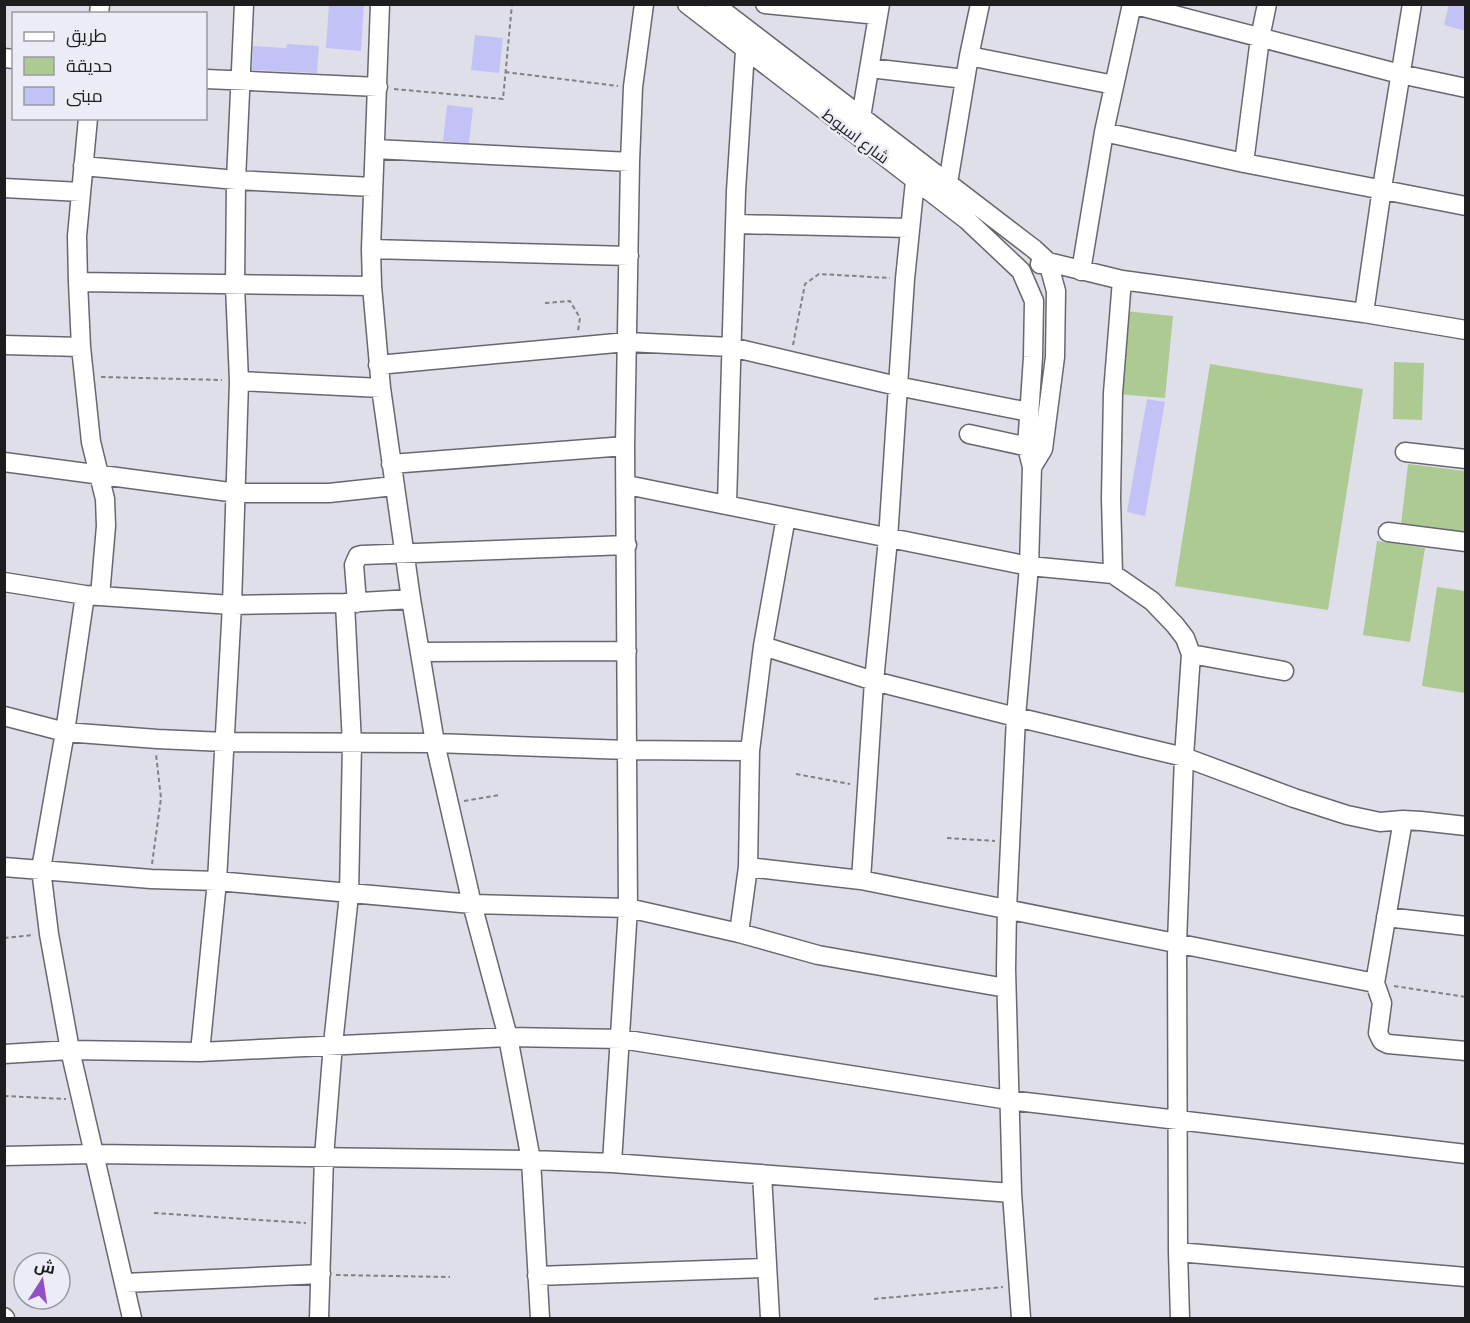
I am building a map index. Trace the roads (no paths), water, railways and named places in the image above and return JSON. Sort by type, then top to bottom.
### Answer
[{"type":"street","points":[[200,1052],[217,881],[237,493],[239,381],[236,180],[244,4]]},
{"type":"street","points":[[380,4],[371,249],[378,365],[411,599],[435,743],[472,904],[508,1037],[531,1160],[540,1318]]},
{"type":"street","points":[[612,1163],[628,908],[625,446],[630,162],[633,87],[644,4]]},
{"type":"street","name":"شارع اسيوط","points":[[687,4],[967,220],[1021,271]]},
{"type":"street","name":"شارع اسيوط","points":[[714,4],[1034,249],[1047,262]]},
{"type":"street","points":[[765,4],[879,10],[861,117]]},
{"type":"street","points":[[948,183],[980,4]]},
{"type":"street","points":[[1244,163],[1260,38],[1267,4]]},
{"type":"street","points":[[1364,313],[1412,4]]},
{"type":"street","points":[[1034,301],[1056,291],[1076,270],[1113,85],[1132,5],[1400,74],[1466,88]]},
{"type":"street","points":[[727,504],[739,121],[745,51]]},
{"type":"street","points":[[969,56],[1113,85]]},
{"type":"street","points":[[870,68],[965,79]]},
{"type":"street","points":[[207,79],[378,87]]},
{"type":"street","points":[[88,120],[78,236],[81,347],[91,442],[100,474],[106,513],[41,869],[49,934],[70,1050],[132,1318]]},
{"type":"street","points":[[1104,132],[1244,163],[1466,206]]},
{"type":"street","points":[[375,148],[630,162]]},
{"type":"street","points":[[83,166],[236,180],[372,187]]},
{"type":"street","points":[[861,880],[874,681],[888,539],[905,279],[915,181]]},
{"type":"street","points":[[4,188],[81,192]]},
{"type":"street","points":[[736,224],[909,228]]},
{"type":"street","points":[[371,249],[629,256]]},
{"type":"street","points":[[1021,1318],[1012,1193],[1006,988],[1007,909],[1016,717],[1029,566],[1032,467],[1055,357],[1056,291],[1047,262]]},
{"type":"street","points":[[1035,448],[1029,412],[1034,301],[1021,271],[1047,262],[1122,280],[1364,313],[1466,330]]},
{"type":"street","points":[[1113,574],[1111,498],[1113,393],[1122,280]]},
{"type":"street","points":[[78,282],[372,286]]},
{"type":"street","points":[[378,365],[627,342],[731,348],[897,386],[1029,412]]},
{"type":"street","points":[[4,345],[81,347]]},
{"type":"street","points":[[239,381],[381,388]]},
{"type":"street","points":[[969,434],[1035,448]]},
{"type":"street","points":[[391,464],[625,446]]},
{"type":"street","points":[[1405,452],[1466,459]]},
{"type":"street","points":[[4,462],[237,493],[329,493],[394,486]]},
{"type":"street","points":[[627,485],[1029,566],[1113,574],[1143,594],[1185,638],[1191,654],[1184,757],[1177,943],[1180,1318]]},
{"type":"street","points":[[739,933],[747,867],[750,751],[764,646],[786,517]]},
{"type":"street","points":[[1388,532],[1466,542]]},
{"type":"street","points":[[319,1318],[324,1157],[349,895],[352,744],[351,603],[354,565],[358,556],[362,555],[627,546]]},
{"type":"street","points":[[4,582],[92,595],[232,605],[351,603],[411,599]]},
{"type":"street","points":[[764,646],[874,681],[1184,757],[1347,815],[1380,822],[1421,820],[1466,826]]},
{"type":"street","points":[[420,652],[627,651]]},
{"type":"street","points":[[1191,654],[1284,670]]},
{"type":"street","points":[[4,716],[65,732],[157,739],[750,751]]},
{"type":"street","points":[[1403,820],[1375,983],[1382,1003],[1378,1033],[1382,1041],[1389,1044],[1466,1051]]},
{"type":"street","points":[[4,867],[150,879],[217,881],[349,895],[472,904],[628,908],[739,933],[818,955],[1006,988]]},
{"type":"street","points":[[747,867],[861,880],[1375,983]]},
{"type":"street","points":[[1386,916],[1466,926]]},
{"type":"street","points":[[4,1054],[70,1050],[200,1052],[508,1037],[621,1039],[1009,1100],[1466,1154]]},
{"type":"street","points":[[4,1156],[94,1154],[531,1160],[612,1163],[1012,1193]]},
{"type":"street","points":[[762,1174],[770,1318]]},
{"type":"street","points":[[1178,1252],[1419,1275],[1466,1277]]},
{"type":"street","points":[[537,1276],[767,1268]]},
{"type":"street","points":[[125,1283],[321,1274]]}]
